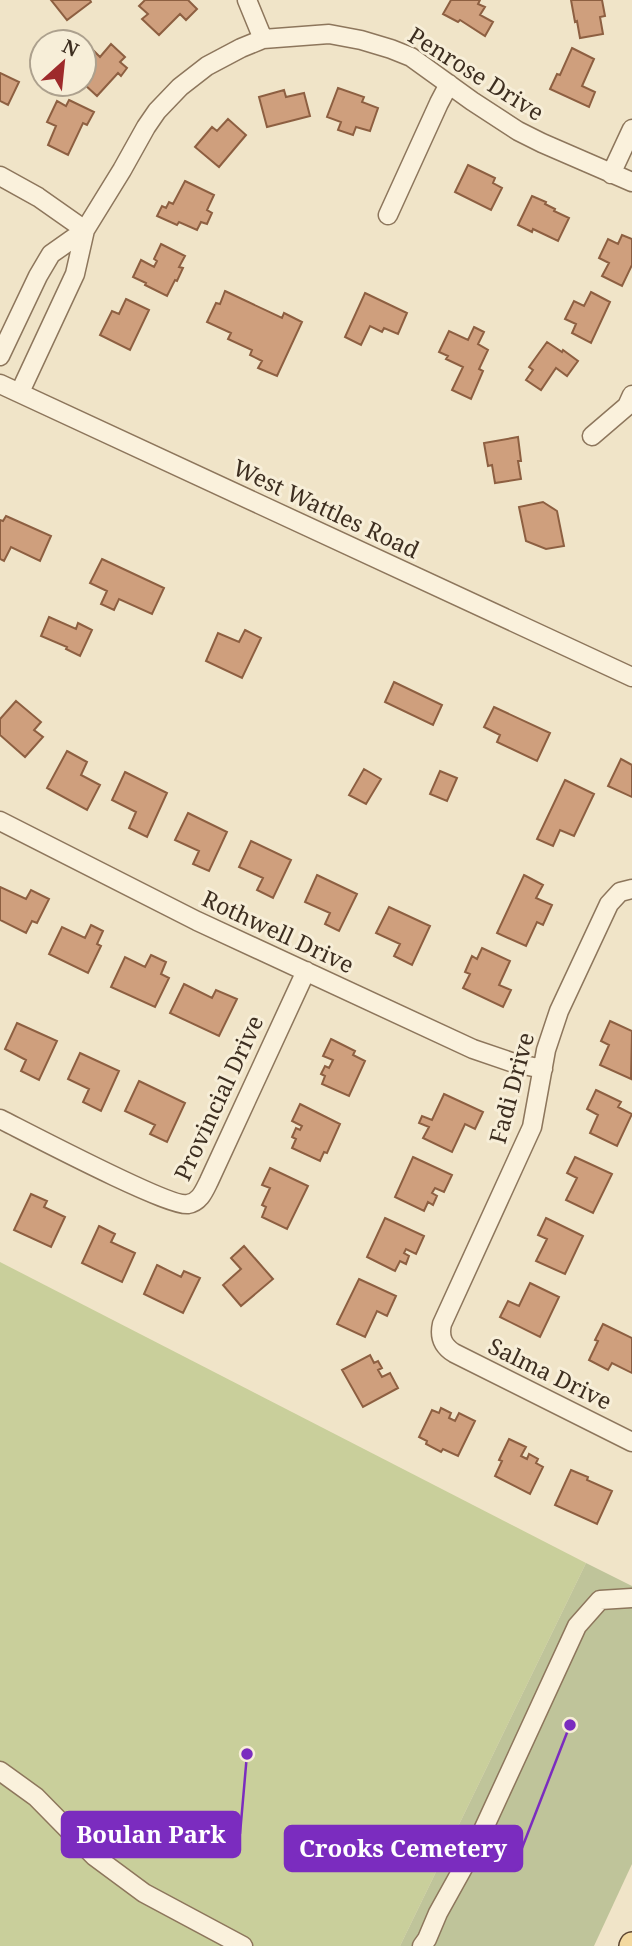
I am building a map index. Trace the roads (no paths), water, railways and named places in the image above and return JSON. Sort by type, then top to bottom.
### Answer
[{"type":"street","points":[[247,0],[263,39]]},
{"type":"street","name":"Penrose Drive","points":[[20,392],[75,274],[85,230],[157,111],[207,66],[263,39],[328,34],[391,48],[411,57],[518,131],[632,182]]},
{"type":"street","points":[[388,215],[450,84]]},
{"type":"street","points":[[611,174],[632,129]]},
{"type":"street","points":[[0,176],[38,197],[85,230]]},
{"type":"street","name":"Penrose Drive","points":[[0,356],[51,254],[85,230]]},
{"type":"street","name":"West Wattles Road","points":[[0,384],[632,677]]},
{"type":"street","points":[[592,436],[627,406],[632,395]]},
{"type":"street","name":"Rothwell Drive","points":[[0,821],[197,921],[473,1049],[514,1063],[543,1069]]},
{"type":"street","name":"Fadi Drive","points":[[447,1349],[440,1333],[442,1324],[532,1127],[546,1049],[559,1011],[609,904],[620,892],[631,889]]},
{"type":"street","name":"Provincial Drive","points":[[0,1119],[174,1202],[189,1204],[197,1201],[203,1195],[306,971]]},
{"type":"street","name":"Salma Drive","points":[[447,1349],[632,1442]]},
{"type":"street","points":[[422,1946],[478,1841],[577,1626],[600,1600],[632,1598]]},
{"type":"street","points":[[0,1771],[36,1797],[94,1856],[144,1893],[243,1946]]},
{"type":"place","name":"Crooks Cemetery","points":[[570,1725]]},
{"type":"place","name":"Boulan Park","points":[[247,1754]]}]
